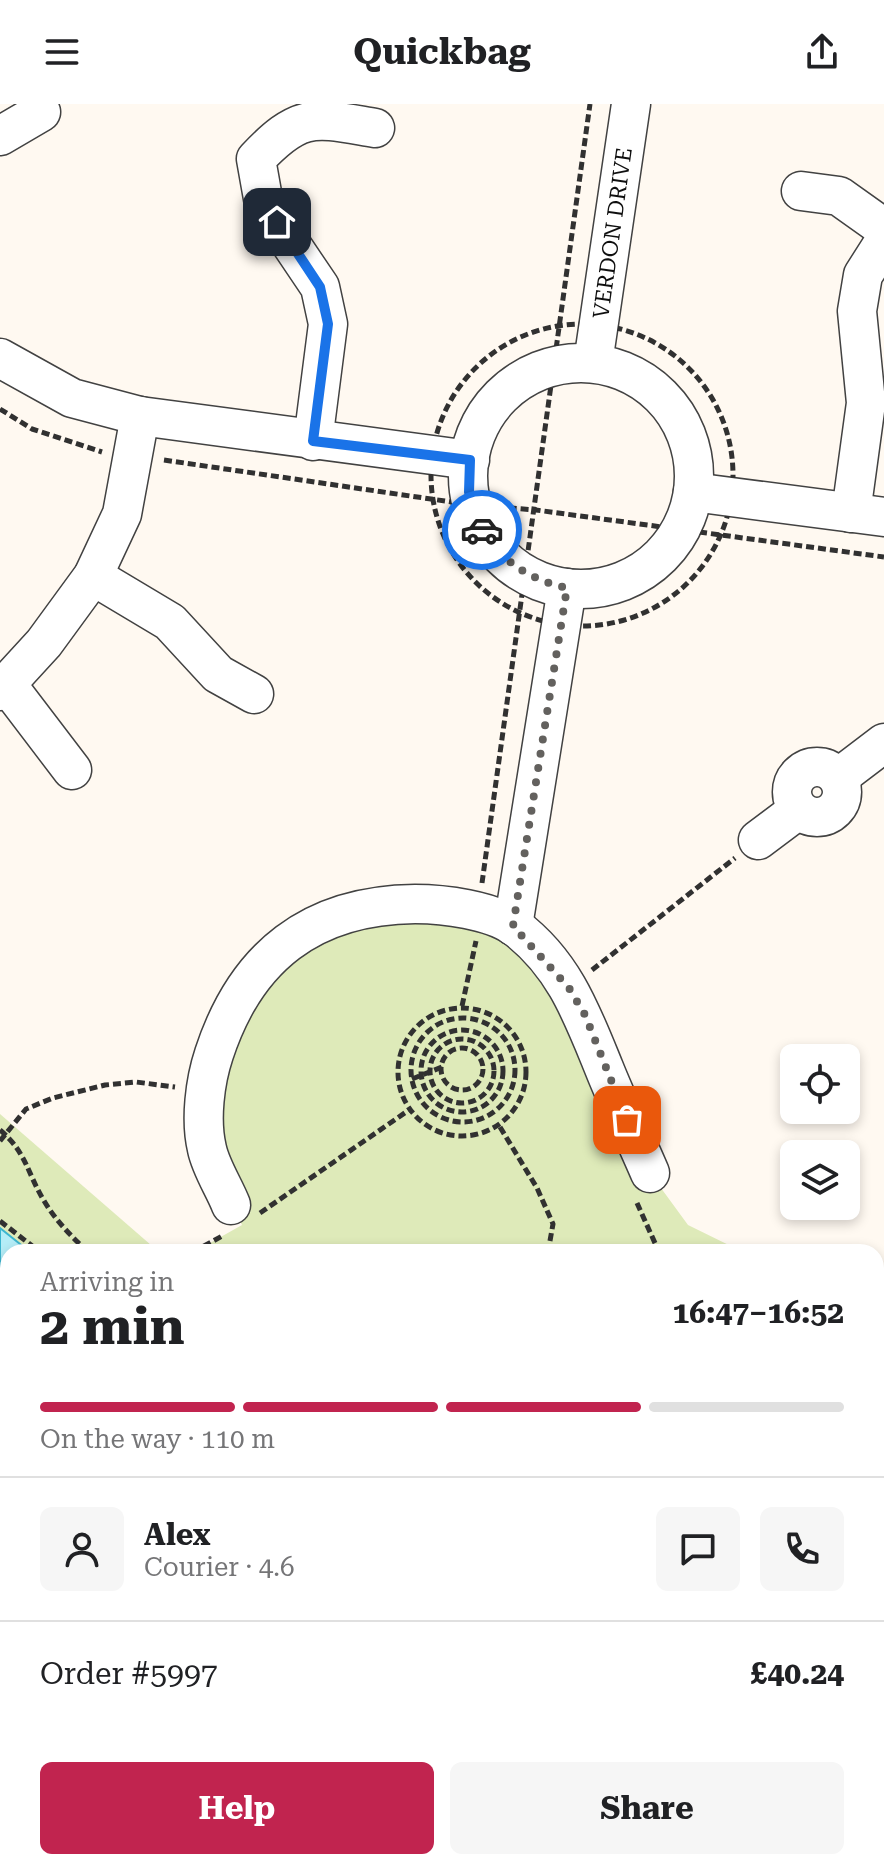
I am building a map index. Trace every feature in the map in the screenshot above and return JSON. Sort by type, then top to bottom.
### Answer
[{"type":"street","name":"VERDON DRIVE","points":[[593,363],[631,104]]},
{"type":"street","points":[[0,136],[41,112]]},
{"type":"street","points":[[313,441],[328,324],[320,287],[264,204],[256,159],[301,112],[322,119],[375,128]]},
{"type":"street","points":[[801,191],[839,196],[884,228]]},
{"type":"street","points":[[693,492],[868,515],[866,403],[857,311],[863,275],[884,242]]},
{"type":"street","points":[[593,363],[639,379],[672,408],[693,457],[693,492],[680,531],[666,551],[629,578],[564,606],[494,548],[472,505],[468,479],[470,460],[482,421],[513,386],[554,367],[593,363]]},
{"type":"street","points":[[2,364],[72,398],[140,416],[470,460]]},
{"type":"street","points":[[72,770],[4,689],[93,576],[122,514],[140,416]]},
{"type":"street","points":[[93,576],[170,622],[218,674],[254,694]]},
{"type":"street","points":[[513,926],[564,606]]},
{"type":"street","points":[[758,840],[798,810],[792,786],[801,772],[825,768],[838,778],[884,743]]},
{"type":"street","points":[[239,1217],[207,1149],[207,1088],[219,1038],[248,978],[293,938],[347,912],[386,905],[429,904],[478,913],[513,926],[569,988],[585,1015],[642,1185]]},
{"type":"path","points":[[462,1006],[478,913],[518,614],[536,510],[558,324],[590,104]]},
{"type":"path","points":[[558,324],[599,325],[661,348],[685,364],[704,386],[730,437],[736,465],[723,535],[709,560],[665,600],[633,617],[589,626],[564,606],[518,614],[487,594],[462,567],[429,497],[429,456],[433,431],[458,384],[508,342],[558,324]]},
{"type":"path","points":[[0,409],[32,429],[93,451],[472,505],[536,510],[884,557]]},
{"type":"path","points":[[569,988],[758,840]]},
{"type":"path","points":[[462,1006],[497,1016],[513,1031],[525,1054],[527,1078],[518,1104],[500,1127],[479,1134],[456,1135],[427,1127],[409,1110],[400,1092],[397,1063],[405,1040],[419,1022],[443,1009],[462,1006]]},
{"type":"path","points":[[491,1027],[497,1016]]},
{"type":"path","points":[[449,1020],[462,1048]]},
{"type":"path","points":[[449,1020],[476,1020],[491,1027],[503,1037],[512,1053],[515,1071],[511,1088],[502,1104],[492,1113],[471,1122],[457,1122],[437,1115],[423,1104],[412,1079],[412,1056],[419,1041],[430,1029],[449,1020]]},
{"type":"path","points":[[454,1031],[475,1032],[497,1049],[503,1074],[500,1087],[486,1104],[470,1111],[444,1108],[433,1100],[422,1076],[427,1049],[436,1039],[454,1031]]},
{"type":"path","points":[[457,1040],[479,1044],[492,1059],[494,1070],[493,1081],[479,1098],[458,1102],[439,1092],[430,1072],[435,1053],[442,1046],[457,1040]]},
{"type":"path","points":[[412,1079],[442,1067],[449,1053],[462,1048],[474,1052],[483,1070],[478,1083],[459,1090]]},
{"type":"path","points":[[442,1067],[447,1083],[459,1090]]},
{"type":"path","points":[[0,1141],[2,1132],[26,1109],[105,1085],[136,1082],[207,1088]]},
{"type":"path","points":[[458,1102],[459,1090]]},
{"type":"path","points":[[486,1104],[492,1113]]},
{"type":"path","points":[[204,1244],[239,1217],[409,1110]]},
{"type":"path","points":[[456,1135],[457,1122]]},
{"type":"path","points":[[500,1127],[537,1188],[553,1224],[549,1244]]},
{"type":"path","points":[[2,1132],[20,1148],[42,1199],[65,1231],[79,1244]]},
{"type":"path","points":[[642,1185],[657,1244]]},
{"type":"path","points":[[0,1221],[30,1244]]},
{"type":"green space","points":[[347,912],[513,926],[650,1173],[688,1225],[727,1244],[208,1244],[242,1225],[207,1149],[233,1007]]},
{"type":"green space","points":[[0,1114],[150,1244],[20,1244],[0,1228]]},
{"type":"water","points":[[0,1228],[20,1244],[0,1244]]},
{"type":"way so far","points":[[482,530],[511,565],[544,583],[567,588],[513,926],[561,975],[585,1015],[603,1067],[627,1120]]},
{"type":"route","points":[[277,222],[320,287],[328,324],[313,441],[470,460],[469,492],[482,530]]}]
